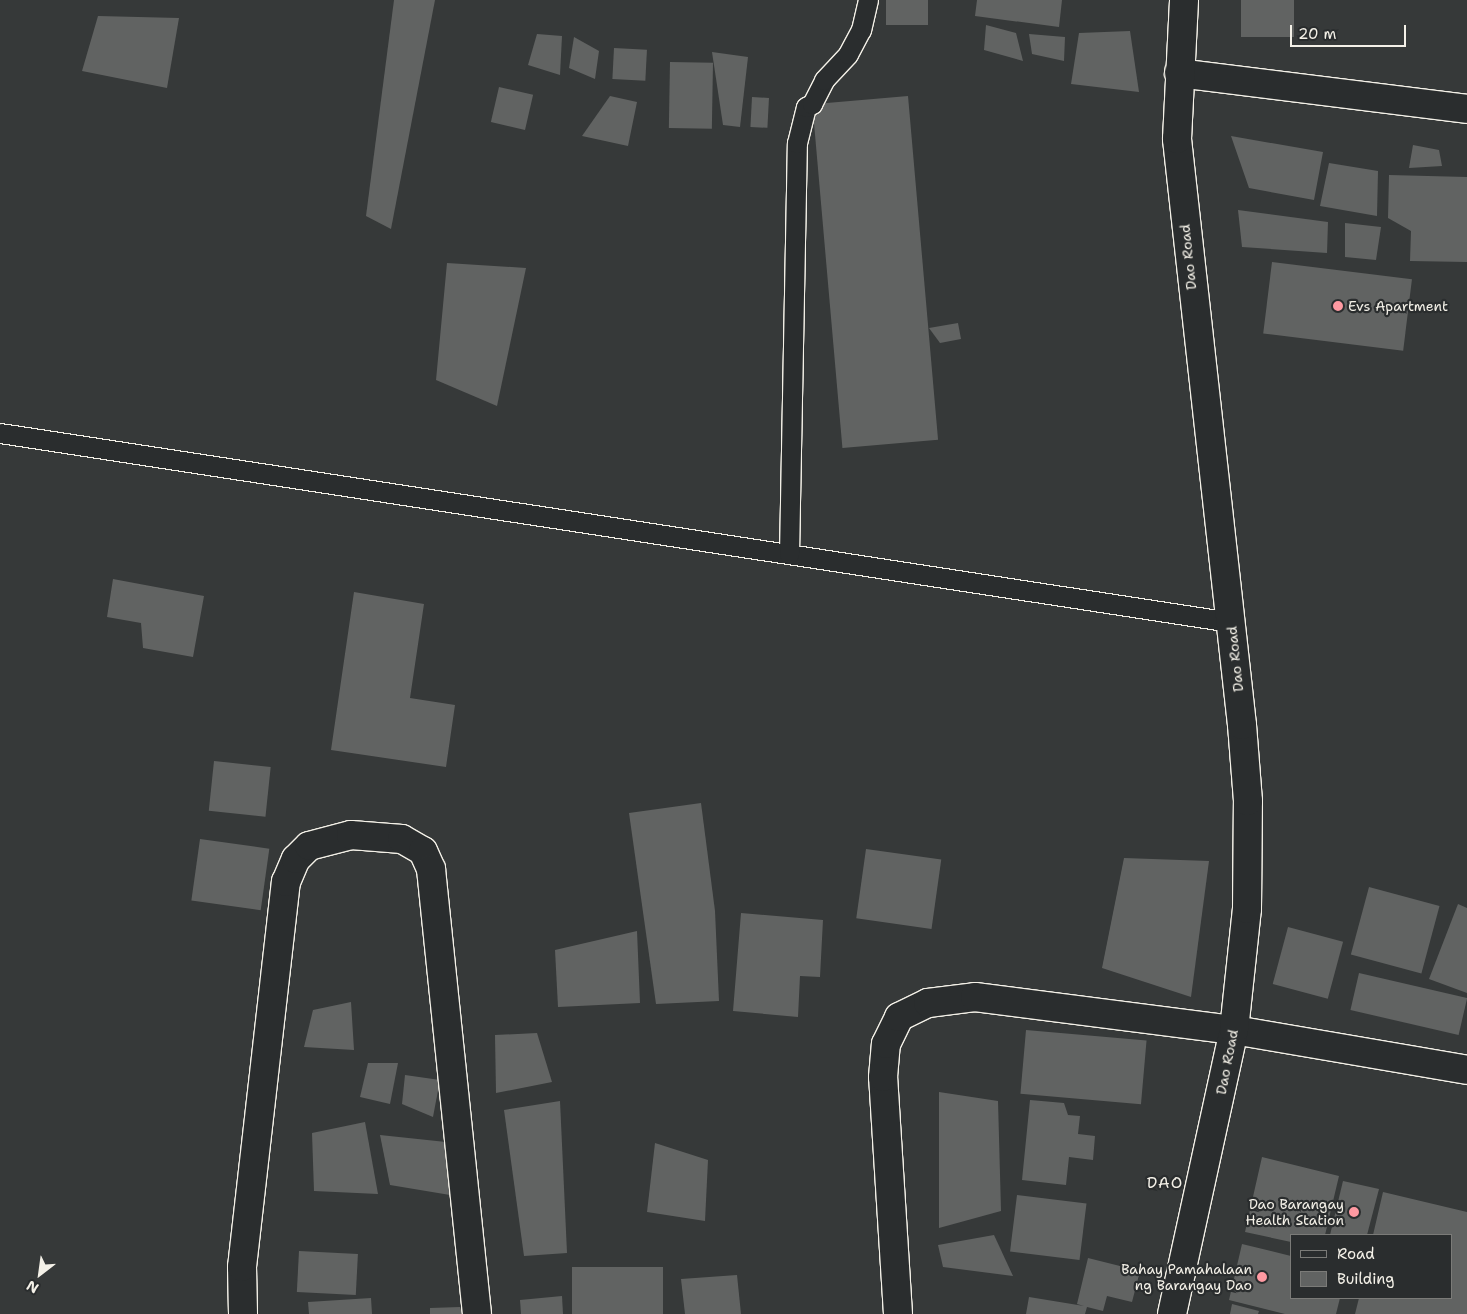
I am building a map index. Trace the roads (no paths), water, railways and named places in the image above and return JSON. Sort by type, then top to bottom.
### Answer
[{"type":"street","name":"Dao Road","points":[[1172,1314],[1234,1030],[1247,909],[1248,801],[1231,622],[1190,278],[1177,139],[1184,0]]},
{"type":"street","points":[[1180,72],[1467,110]]},
{"type":"street","points":[[243,1314],[242,1267],[286,882],[296,860],[309,846],[351,835],[402,839],[423,851],[431,868],[477,1314]]},
{"type":"street","points":[[898,1314],[883,1077],[886,1044],[899,1017],[928,1003],[975,997],[1234,1030],[1467,1070]]},
{"type":"lane","points":[[789,554],[797,143],[806,107],[848,54],[862,30],[868,0]]},
{"type":"lane","points":[[0,433],[1231,622]]},
{"type":"place","name":"Evs Apartment","points":[[1338,306]]},
{"type":"place","name":"Dao Barangay Health Station","points":[[1354,1212]]},
{"type":"place","name":"Bahay Pamahalaan ng Barangay Dao","points":[[1262,1277]]},
{"type":"district","name":"DAO","points":[[1165,1183]]}]
